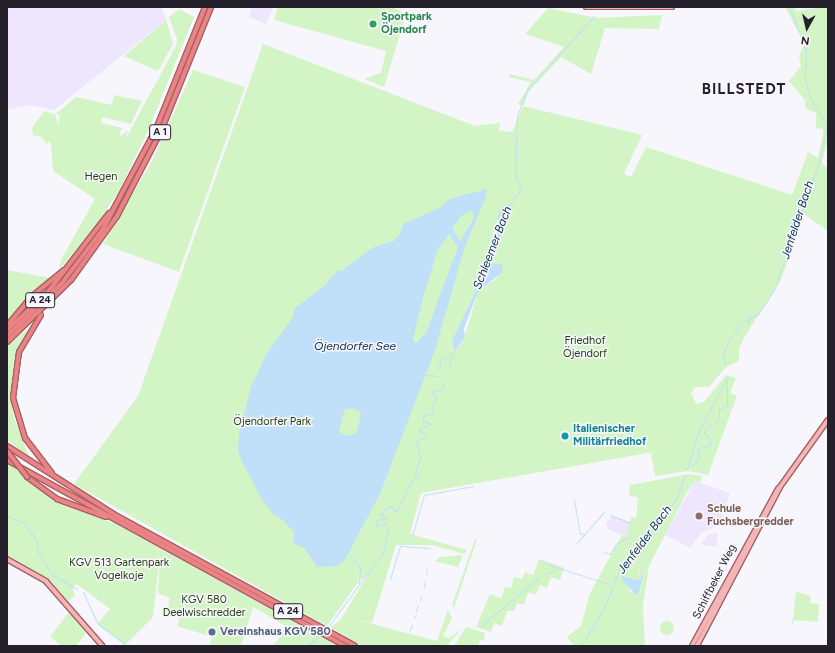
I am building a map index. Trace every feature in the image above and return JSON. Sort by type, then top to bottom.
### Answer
[{"type":"highway","name":"A 1","points":[[7,336],[72,272],[122,195],[159,121],[205,7]]},
{"type":"highway","name":"A 1","points":[[63,483],[28,445],[13,398],[19,352],[47,307],[95,249],[137,181],[170,109],[211,7]]},
{"type":"highway","points":[[69,266],[122,195]]},
{"type":"highway","name":"A 24","points":[[7,326],[31,297],[69,266]]},
{"type":"highway","name":"A 24","points":[[7,330],[44,296],[69,266]]},
{"type":"highway","name":"A 1","points":[[7,342],[47,307]]},
{"type":"highway","name":"A 24","points":[[7,446],[116,516],[355,646]]},
{"type":"highway","name":"A 24","points":[[7,451],[27,477],[57,499],[126,526]]},
{"type":"highway","name":"A 24","points":[[7,460],[346,646]]},
{"type":"main road","points":[[586,7],[672,7]]},
{"type":"main road","name":"Schiffbeker Weg","points":[[692,646],[730,573],[780,487],[828,420]]},
{"type":"main road","name":"Schiffbeker Weg","points":[[697,646],[732,578],[746,547]]},
{"type":"main road","points":[[7,558],[46,581],[103,646]]},
{"type":"main road","points":[[730,573],[732,578]]},
{"type":"shaded area","points":[[7,7],[162,7],[166,20],[54,110],[30,105],[7,110]]},
{"type":"shaded area","points":[[252,7],[273,7],[266,24],[249,17]]},
{"type":"shaded area","name":"Schule Fuchsbergredder","points":[[695,481],[730,493],[719,525],[701,533],[690,548],[665,535]]},
{"type":"shaded area","points":[[612,516],[630,522],[626,537],[608,529],[606,524]]},
{"type":"shaded area","points":[[718,533],[716,547],[700,544],[709,534]]},
{"type":"green space","points":[[278,7],[392,7],[406,14],[384,87],[364,79],[381,73],[386,51],[274,20]]},
{"type":"green space","points":[[785,7],[794,7],[796,11],[828,7],[828,138],[822,164],[828,168],[828,231],[804,214],[781,280],[745,336],[739,349],[739,361],[726,367],[709,387],[696,387],[691,393],[696,404],[704,402],[726,375],[736,378],[730,393],[737,396],[708,475],[688,471],[655,476],[651,453],[670,449],[421,493],[410,534],[467,550],[465,554],[432,545],[396,545],[372,623],[353,619],[437,641],[448,610],[452,618],[443,636],[449,638],[462,628],[447,646],[363,646],[331,628],[341,619],[367,576],[359,581],[327,626],[74,484],[138,396],[263,44],[475,126],[500,123],[499,131],[512,132],[523,106],[642,135],[624,174],[631,177],[646,147],[792,195],[808,152],[818,158],[823,129],[816,128],[816,113],[805,108],[805,100],[789,81],[801,66],[799,56],[804,44]],"holes":[[[501,209],[509,214],[491,259],[497,278],[478,292],[463,342],[453,352],[452,340],[475,293]]]},
{"type":"green space","points":[[548,8],[597,18],[662,15],[659,29],[605,28],[591,74],[561,57],[529,91],[523,106],[518,104],[531,82],[509,77],[510,74],[534,80],[564,47],[525,34]]},
{"type":"green space","name":"Hegen","points":[[179,9],[194,17],[148,131],[120,189],[95,227],[59,270],[61,260],[95,199],[53,171],[51,143],[48,141],[47,145],[42,137],[33,135],[32,128],[44,111],[55,114],[58,125],[60,115],[56,114],[76,97],[112,105],[114,95],[142,101],[131,124],[102,117],[101,123],[122,128],[118,138],[128,130],[125,140],[176,46],[177,39],[169,17]]},
{"type":"green space","points":[[166,20],[173,44],[158,71],[124,56]]},
{"type":"green space","points":[[193,70],[245,87],[179,272],[103,244],[152,161]]},
{"type":"green space","points":[[7,270],[51,278],[26,299],[7,322]]},
{"type":"green space","points":[[32,326],[16,357],[12,389],[13,415],[29,457],[7,440],[7,346]]},
{"type":"green space","points":[[7,462],[57,503],[116,524],[337,646],[272,646],[289,628],[253,607],[241,646],[209,646],[212,637],[177,626],[180,618],[166,613],[170,598],[158,593],[160,552],[153,617],[125,645],[97,624],[110,609],[76,584],[73,588],[75,596],[68,601],[49,579],[7,555]]},
{"type":"green space","points":[[688,474],[702,476],[700,483],[695,481],[687,492],[649,566],[643,606],[645,646],[574,646],[567,637],[581,626],[590,593],[622,535],[626,537],[631,517],[636,518],[638,497],[629,496],[630,485]],"holes":[[[638,570],[643,577],[640,591],[630,593],[628,578],[633,581],[641,578]]]},
{"type":"green space","points":[[475,539],[477,539],[454,608],[452,605]]},
{"type":"green space","points":[[463,555],[458,567],[435,561],[440,557]]},
{"type":"green space","points":[[539,559],[564,568],[560,580],[551,577],[547,588],[540,585],[536,595],[528,592],[524,605],[517,603],[514,611],[507,611],[502,626],[494,623],[491,632],[476,627],[490,594],[501,598],[505,587],[511,588],[514,577],[522,579],[525,572],[533,575]]},
{"type":"green space","points":[[796,592],[811,596],[810,603],[819,604],[818,622],[795,620],[792,626]]},
{"type":"green space","points":[[69,612],[86,633],[76,646],[62,646],[50,637]]},
{"type":"green space","points":[[664,621],[670,621],[674,625],[674,631],[670,635],[664,635],[660,631],[660,625]]},
{"type":"green space","points":[[466,627],[485,633],[484,641],[480,640],[478,646],[454,646]]},
{"type":"water","name":"Öjendorfer See","points":[[486,189],[486,197],[465,246],[435,350],[380,494],[344,561],[337,566],[317,567],[304,548],[293,543],[294,532],[283,520],[274,515],[261,498],[242,462],[238,450],[239,434],[251,387],[267,353],[293,317],[294,309],[325,285],[338,270],[341,271],[374,247],[393,241],[400,234],[403,224],[439,208],[450,199]],"holes":[[[473,210],[473,220],[460,241],[452,228],[461,216]],[[449,234],[458,247],[426,333],[416,343],[413,340],[423,298],[438,249]],[[354,408],[361,413],[358,429],[355,434],[345,436],[339,431],[345,409]]]},
{"type":"water","points":[[509,204],[512,209],[490,263],[503,265],[502,272],[478,292],[464,328],[465,338],[454,352],[452,340],[475,293],[498,228],[498,216],[501,209]]},
{"type":"water","points":[[640,569],[643,577],[639,593],[635,594],[621,579],[622,576],[637,580],[641,578]]},
{"type":"waterway","name":"Jenfelder Bach","points":[[789,7],[806,47],[805,79],[810,98],[826,125]]},
{"type":"waterway","name":"Schleemer Bach","points":[[517,116],[527,90],[594,16]]},
{"type":"waterway","name":"Schleemer Bach","points":[[510,204],[521,189],[515,175],[517,117]]},
{"type":"waterway","name":"Jenfelder Bach","points":[[745,321],[759,313],[774,290],[819,162],[826,129]]},
{"type":"waterway","name":"Jenfelder Bach","points":[[748,324],[750,316]]},
{"type":"waterway","name":"Jenfelder Bach","points":[[725,364],[723,355],[729,340],[742,324]]},
{"type":"waterway","name":"Schleemer Bach","points":[[449,366],[454,351]]},
{"type":"waterway","name":"Schleemer Bach","points":[[439,370],[440,360],[451,355]]},
{"type":"waterway","points":[[424,375],[437,376]]},
{"type":"waterway","name":"Jenfelder Bach","points":[[687,469],[698,432],[727,378]]},
{"type":"waterway","points":[[692,466],[699,458],[698,448],[710,446],[710,439],[704,433],[708,427],[719,420],[719,409],[727,406],[727,380]]},
{"type":"waterway","name":"Schleemer Bach","points":[[328,627],[383,552],[388,527],[384,523],[377,526],[375,520],[387,518],[380,514],[389,506],[397,511],[412,480],[419,477],[415,474],[420,456],[416,441],[426,437],[419,429],[431,424],[423,421],[423,417],[428,414],[433,416],[431,405],[436,399],[432,391],[442,389],[444,383]]},
{"type":"waterway","name":"Jenfelder Bach","points":[[581,646],[604,608],[618,574],[676,499],[685,476]]},
{"type":"waterway","points":[[412,536],[424,495],[473,486]]},
{"type":"waterway","points":[[574,500],[580,533],[584,535]]},
{"type":"waterway","points":[[589,529],[604,512]]},
{"type":"waterway","points":[[610,515],[633,524]]},
{"type":"waterway","points":[[7,516],[23,522],[37,540],[38,553],[53,575],[77,589]]},
{"type":"waterway","points":[[576,544],[588,530]]},
{"type":"waterway","points":[[617,543],[628,537]]},
{"type":"waterway","points":[[604,552],[610,554],[616,544]]},
{"type":"waterway","points":[[390,579],[400,546],[430,548]]},
{"type":"waterway","points":[[349,554],[360,568],[359,584]]},
{"type":"waterway","points":[[543,562],[558,567]]},
{"type":"waterway","points":[[546,574],[559,568],[597,580]]},
{"type":"waterway","points":[[426,575],[427,569]]},
{"type":"waterway","points":[[482,625],[540,577]]},
{"type":"waterway","points":[[424,587],[425,581]]},
{"type":"waterway","points":[[599,581],[609,584]]},
{"type":"waterway","points":[[83,592],[98,624],[127,646]]},
{"type":"waterway","points":[[420,600],[422,595]]},
{"type":"waterway","points":[[416,611],[418,605]]},
{"type":"waterway","points":[[414,618],[416,614]]},
{"type":"waterway","points":[[410,630],[412,624]]},
{"type":"waterway","name":"Schleemer Bach","points":[[307,646],[317,638]]},
{"type":"place","name":"Sportpark Öjendorf","points":[[373,24]]},
{"type":"place","name":"Italienischer Militärfriedhof","points":[[565,436]]},
{"type":"place","name":"Schule Fuchsbergredder","points":[[699,516]]},
{"type":"place","name":"Vereinshaus KGV 580","points":[[212,632]]},
{"type":"district","name":"BILLSTEDT","points":[[744,90]]},
{"type":"park label","name":"Friedhof Öjendorf","points":[[585,348]]},
{"type":"park label","name":"Öjendorfer Park","points":[[272,422]]},
{"type":"park label","name":"KGV 513 Gartenpark Vogelkoje","points":[[119,570]]},
{"type":"park label","name":"KGV 580 Deelwischredder","points":[[204,607]]}]
